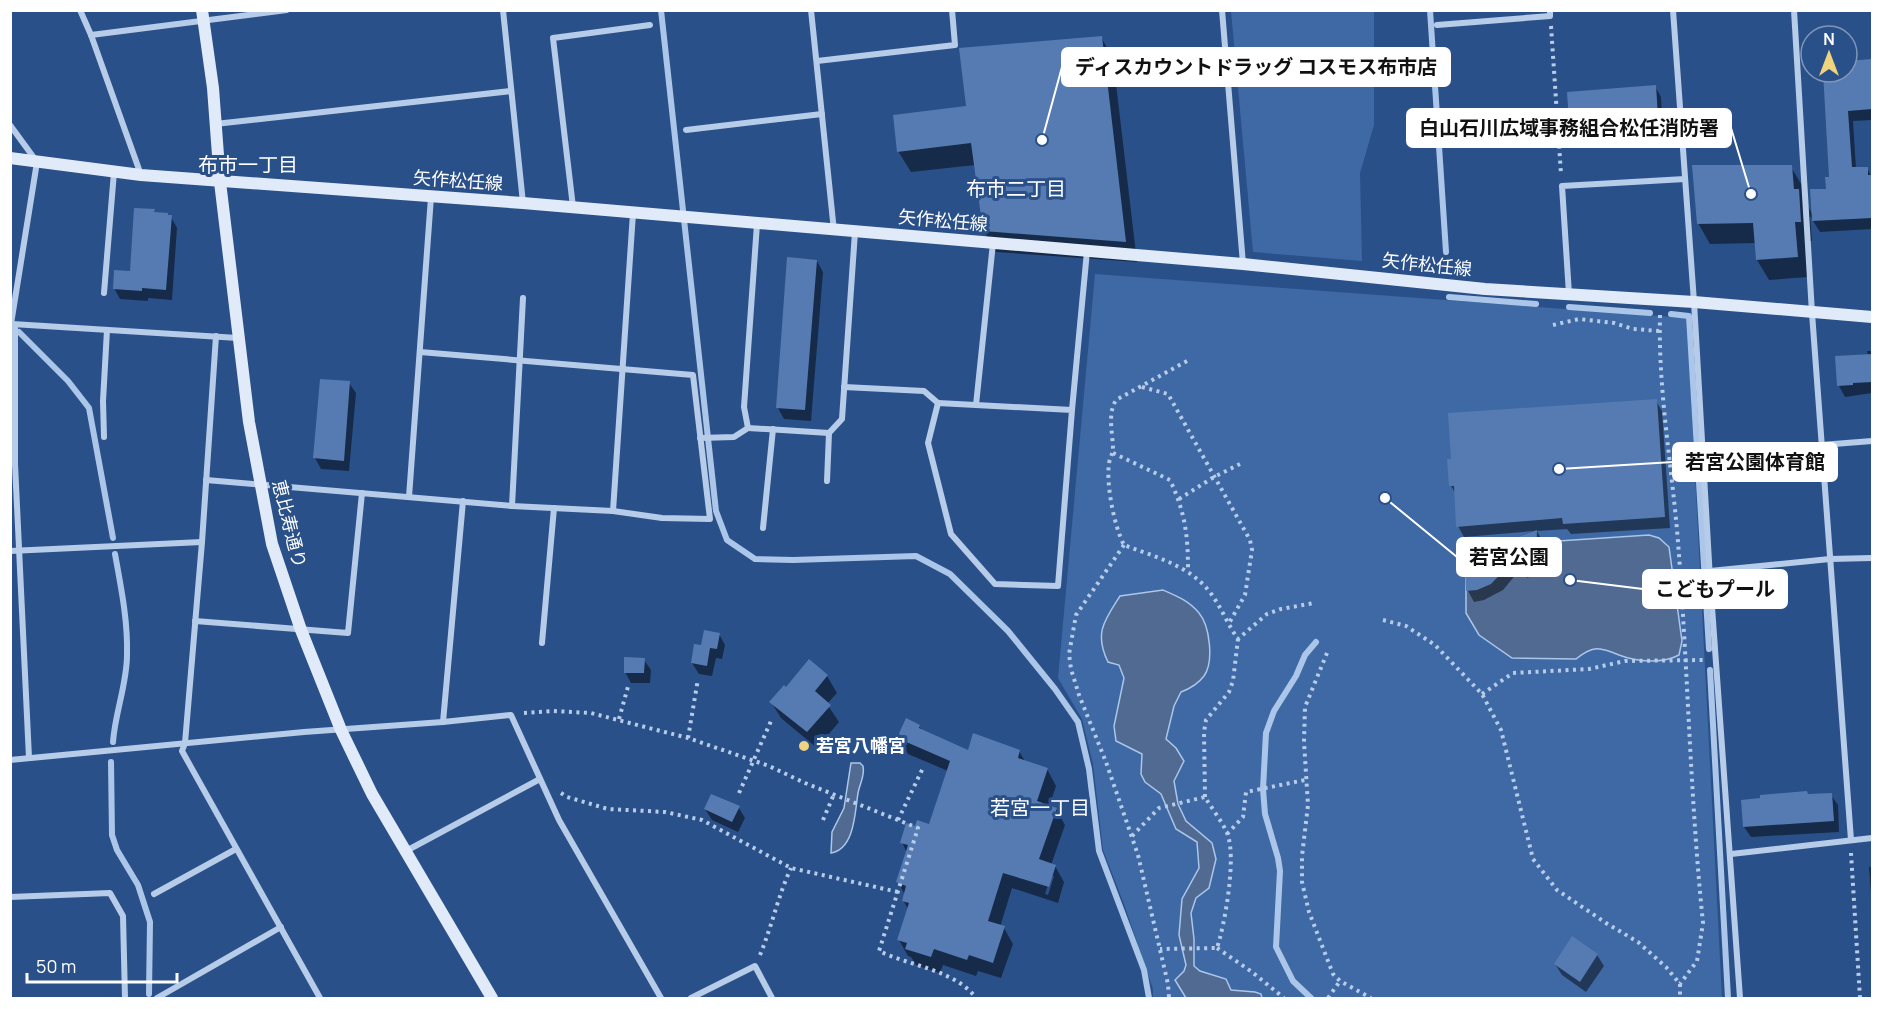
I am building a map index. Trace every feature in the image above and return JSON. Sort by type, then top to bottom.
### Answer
[{"type":"main road","name":"恵比寿通り","points":[[203,16],[213,88],[220,182],[249,422],[272,544],[301,630],[341,730],[372,794],[492,999]]},
{"type":"main road","name":"矢作松任線","points":[[10,158],[141,176],[573,207],[1243,264],[1485,289],[1694,302],[1872,317]]},
{"type":"street","points":[[80,10],[141,176]]},
{"type":"street","points":[[91,35],[203,16],[287,10]]},
{"type":"street","points":[[503,10],[523,203]]},
{"type":"street","points":[[811,10],[834,231]]},
{"type":"street","points":[[817,61],[955,45],[952,10]]},
{"type":"street","points":[[1222,10],[1243,264]]},
{"type":"street","points":[[1673,10],[1740,999]]},
{"type":"street","points":[[1794,10],[1821,446],[1851,840]]},
{"type":"street","points":[[1437,25],[1550,13]]},
{"type":"street","points":[[573,207],[554,38],[650,25]]},
{"type":"street","points":[[214,124],[512,91]]},
{"type":"street","points":[[686,130],[822,114]]},
{"type":"street","points":[[10,125],[37,162],[11,324]]},
{"type":"street","points":[[104,293],[114,172]]},
{"type":"street","points":[[1569,294],[1562,186],[1685,179]]},
{"type":"street","points":[[409,497],[431,197]]},
{"type":"street","points":[[613,510],[633,212]]},
{"type":"street","points":[[748,428],[744,407],[757,224]]},
{"type":"street","points":[[827,481],[829,433],[842,419],[855,232]]},
{"type":"street","points":[[976,405],[993,243]]},
{"type":"street","points":[[938,403],[928,443],[951,534],[995,585],[1058,586],[1071,410],[1087,251]]},
{"type":"street","points":[[512,506],[523,298]]},
{"type":"street","points":[[11,324],[239,338]]},
{"type":"street","points":[[11,324],[15,327],[13,464],[29,758]]},
{"type":"street","points":[[105,436],[103,401],[107,330]]},
{"type":"street","points":[[216,336],[202,542],[185,743],[182,751],[320,999]]},
{"type":"street","points":[[206,480],[512,506],[613,510],[662,518],[710,519],[693,375],[420,352]]},
{"type":"street","points":[[844,387],[924,391],[938,403],[1071,410]]},
{"type":"street","points":[[702,438],[734,436],[748,428],[829,433]]},
{"type":"street","points":[[763,528],[773,429]]},
{"type":"street","points":[[1821,446],[1872,441]]},
{"type":"street","points":[[195,621],[348,633],[362,493]]},
{"type":"street","points":[[443,722],[463,501]]},
{"type":"street","points":[[542,642],[554,507]]},
{"type":"street","points":[[10,551],[202,542]]},
{"type":"street","points":[[1710,571],[1830,559],[1872,558]]},
{"type":"street","points":[[10,760],[511,714],[559,820],[661,999]]},
{"type":"street","points":[[406,852],[540,778]]},
{"type":"street","points":[[1731,854],[1872,838]]},
{"type":"street","points":[[154,894],[237,849]]},
{"type":"street","points":[[10,897],[110,893],[123,915],[125,999]]},
{"type":"street","points":[[157,999],[281,927]]},
{"type":"street","points":[[692,999],[755,966],[772,999]]},
{"type":"path","points":[[1550,13],[1562,186]]},
{"type":"path","points":[[1661,300],[1662,377],[1678,542],[1703,924],[1697,961],[1680,984],[1680,999]]},
{"type":"path","points":[[1553,325],[1579,320],[1660,331]]},
{"type":"path","points":[[1187,361],[1116,400],[1111,409],[1113,453],[1109,463],[1109,494],[1119,535],[1124,545],[1188,570],[1212,594],[1238,639],[1233,681],[1229,692],[1206,720],[1204,732],[1205,797],[1227,834],[1231,853],[1228,892],[1217,948]]},
{"type":"path","points":[[1141,386],[1168,394],[1250,540],[1252,550],[1245,595],[1228,625]]},
{"type":"path","points":[[1113,453],[1170,480],[1185,516],[1188,570]]},
{"type":"path","points":[[1179,499],[1240,464]]},
{"type":"path","points":[[1124,545],[1076,615],[1069,654],[1079,695],[1132,836],[1160,949],[1169,999]]},
{"type":"path","points":[[1238,639],[1267,614],[1314,603]]},
{"type":"path","points":[[1383,620],[1406,626],[1435,645],[1482,694],[1501,730],[1533,860],[1557,890],[1606,924],[1638,942],[1666,967],[1680,984]]},
{"type":"path","points":[[1328,653],[1305,707],[1305,780],[1308,805],[1302,856],[1302,882],[1309,912],[1333,974],[1340,981],[1371,999]]},
{"type":"path","points":[[1482,694],[1513,673],[1589,669],[1625,661],[1716,659]]},
{"type":"path","points":[[688,738],[698,679]]},
{"type":"path","points":[[619,720],[629,683]]},
{"type":"path","points":[[511,714],[553,711],[591,713],[688,738],[754,761],[918,828],[879,951],[968,987],[976,999]]},
{"type":"path","points":[[739,793],[771,722]]},
{"type":"path","points":[[898,820],[923,768]]},
{"type":"path","points":[[540,778],[567,797],[608,809],[665,812],[702,820],[791,868],[898,892]]},
{"type":"path","points":[[1227,834],[1243,817],[1246,792],[1305,780]]},
{"type":"path","points":[[823,820],[834,794]]},
{"type":"path","points":[[1132,836],[1159,808],[1205,797]]},
{"type":"path","points":[[1851,840],[1860,999]]},
{"type":"path","points":[[755,966],[767,938],[779,893],[791,868]]},
{"type":"path","points":[[1160,949],[1217,948],[1252,972],[1284,999]]},
{"type":"path","points":[[1328,999],[1340,981]]},
{"type":"shaded area","points":[[1231,11],[1374,11],[1374,125],[1360,173],[1362,261],[1253,252]]},
{"type":"shaded area","points":[[1095,274],[1687,318],[1722,998],[1153,998],[1153,989],[1103,850],[1093,764],[1082,719],[1058,678]]},
{"type":"shaded area","points":[[1649,535],[1659,538],[1669,547],[1682,641],[1679,655],[1672,658],[1657,661],[1641,660],[1607,650],[1592,649],[1576,659],[1512,658],[1479,635],[1466,613],[1466,547]]},
{"type":"shaded area","points":[[1163,590],[1187,602],[1199,613],[1206,626],[1210,653],[1204,676],[1190,688],[1181,692],[1174,706],[1166,739],[1176,748],[1184,761],[1174,781],[1178,804],[1186,821],[1212,843],[1216,859],[1209,888],[1196,898],[1191,913],[1194,966],[1200,971],[1226,979],[1231,990],[1255,992],[1261,994],[1262,998],[1186,998],[1175,980],[1184,971],[1186,965],[1179,935],[1182,899],[1199,868],[1197,842],[1176,829],[1161,794],[1145,782],[1141,774],[1142,754],[1116,741],[1114,726],[1124,678],[1119,665],[1108,662],[1104,652],[1101,635],[1105,620],[1120,596]]},
{"type":"shaded area","points":[[851,763],[860,763],[863,766],[852,828],[845,844],[839,850],[831,853],[832,832],[844,808]]},
{"type":"building","points":[[1102,36],[1126,242],[983,231],[971,143],[897,152],[893,115],[966,106],[959,48]]},
{"type":"building","points":[[1872,59],[1872,109],[1848,111],[1852,167],[1868,167],[1868,175],[1871,175],[1872,218],[1812,221],[1810,189],[1826,189],[1825,177],[1829,177],[1824,84],[1859,84],[1859,60]]},
{"type":"building","points":[[1656,85],[1658,117],[1569,122],[1567,92]]},
{"type":"building","points":[[1692,165],[1792,165],[1794,189],[1799,189],[1801,222],[1795,222],[1798,257],[1756,260],[1753,223],[1697,224]]},
{"type":"building","points":[[134,208],[155,209],[154,212],[172,215],[166,290],[113,289],[114,270],[130,271]]},
{"type":"building","points":[[787,257],[817,260],[805,410],[776,408]]},
{"type":"building","points":[[1872,354],[1872,382],[1837,386],[1835,356]]},
{"type":"building","points":[[320,379],[350,381],[344,461],[313,458]]},
{"type":"building","points":[[1657,399],[1665,517],[1563,524],[1562,518],[1456,527],[1454,486],[1449,486],[1447,459],[1451,459],[1448,413]]},
{"type":"building","points":[[1537,530],[1536,558],[1529,557],[1522,568],[1512,562],[1491,584],[1477,590],[1466,591],[1465,556]]},
{"type":"building","points":[[704,630],[720,633],[717,649],[710,648],[707,666],[691,663],[694,644],[701,645]]},
{"type":"building","points":[[624,657],[645,658],[644,673],[624,673]]},
{"type":"building","points":[[809,659],[828,675],[815,691],[831,705],[807,732],[769,702],[784,685],[786,687]]},
{"type":"building","points":[[906,718],[920,725],[919,728],[968,750],[973,733],[1020,750],[1018,758],[1048,768],[1037,801],[1057,808],[1039,859],[1056,865],[1049,887],[1003,873],[988,921],[1005,926],[993,963],[969,955],[967,960],[934,949],[931,957],[905,949],[907,943],[897,940],[909,903],[902,901],[906,886],[896,882],[908,845],[900,843],[906,823],[915,826],[917,820],[929,824],[950,761],[897,738]]},
{"type":"building","points":[[1807,791],[1808,794],[1832,793],[1834,821],[1743,827],[1741,800],[1760,798],[1760,795]]},
{"type":"building","points":[[711,794],[740,806],[732,822],[704,809]]},
{"type":"building","points":[[1572,936],[1598,954],[1580,982],[1554,964]]},
{"type":"waterway","points":[[661,10],[716,511],[727,540],[755,559],[916,556],[950,574],[1008,631],[1055,689],[1078,722],[1089,769],[1099,851],[1144,970],[1149,998]]},
{"type":"waterway","points":[[1430,10],[1446,252]]},
{"type":"waterway","points":[[1449,297],[1536,304]]},
{"type":"waterway","points":[[1569,307],[1650,313]]},
{"type":"waterway","points":[[1671,314],[1689,316],[1709,649]]},
{"type":"waterway","points":[[19,332],[68,381],[89,408],[113,538]]},
{"type":"waterway","points":[[113,742],[127,655],[122,591],[115,554]]},
{"type":"waterway","points":[[1311,998],[1293,981],[1276,947],[1280,871],[1265,814],[1263,789],[1266,733],[1274,711],[1296,676],[1305,655],[1316,642]]},
{"type":"waterway","points":[[1710,670],[1728,998]]},
{"type":"waterway","points":[[111,762],[112,835],[117,850],[138,885],[150,922],[149,994]]},
{"type":"place","name":"ディスカウントドラッグ コスモス布市店","points":[[1042,140]]},
{"type":"place","name":"白山石川広域事務組合松任消防署","points":[[1751,194]]},
{"type":"place","name":"若宮公園体育館","points":[[1559,469]]},
{"type":"place","name":"若宮公園","points":[[1385,498]]},
{"type":"place","name":"こどもプール","points":[[1570,580]]},
{"type":"place","name":"若宮八幡宮","points":[[804,746]]},
{"type":"district","name":"布市一丁目","points":[[248,165]]},
{"type":"district","name":"布市二丁目","points":[[1016,189]]},
{"type":"district","name":"若宮一丁目","points":[[1040,808]]}]
